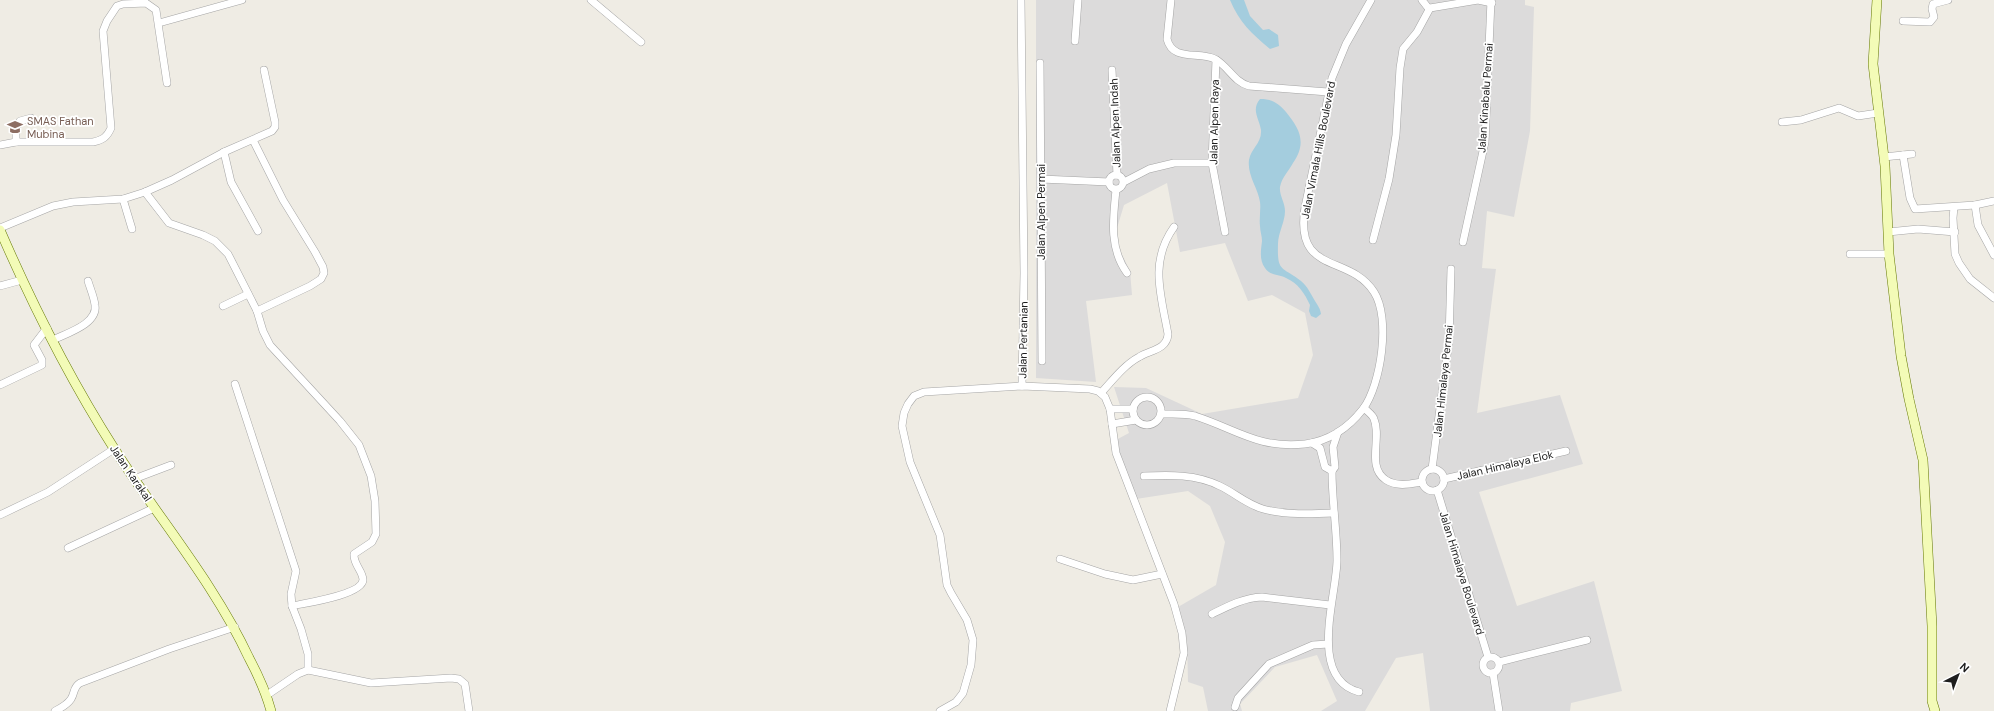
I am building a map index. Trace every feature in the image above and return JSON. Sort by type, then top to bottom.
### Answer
[{"type":"street","points":[[159,23],[242,0]]},
{"type":"street","points":[[591,0],[641,42]]},
{"type":"street","name":"Jalan Pertanian","points":[[1021,0],[1024,273],[1022,386],[1090,389],[1101,393]]},
{"type":"street","points":[[1075,41],[1078,0]]},
{"type":"street","points":[[1171,0],[1167,39],[1171,48],[1179,54],[1216,60],[1243,84],[1249,86],[1328,92]]},
{"type":"street","name":"Jalan Vimala Hills Boulevard","points":[[1162,414],[1194,416],[1264,443],[1280,445],[1312,443],[1328,438],[1348,426],[1364,408],[1374,383],[1380,359],[1384,330],[1382,313],[1374,291],[1365,282],[1348,270],[1325,261],[1311,249],[1307,243],[1303,226],[1305,207],[1328,92],[1340,56],[1371,0]]},
{"type":"street","points":[[1422,0],[1431,8]]},
{"type":"street","points":[[1373,240],[1389,179],[1394,149],[1398,116],[1400,68],[1403,49],[1417,32],[1431,8],[1429,0]]},
{"type":"street","points":[[1431,8],[1478,0],[1492,1]]},
{"type":"street","points":[[1877,0],[1872,55],[1884,157],[1889,254],[1901,356],[1923,460],[1932,626],[1932,701],[1935,711]]},
{"type":"street","points":[[1903,21],[1930,22],[1934,17],[1932,7],[1933,4],[1948,0]]},
{"type":"street","name":"Jalan Kinabalu Permai","points":[[1463,242],[1485,142],[1492,1]]},
{"type":"street","points":[[0,145],[16,142],[93,142],[100,141],[107,136],[112,128],[103,31],[107,21],[117,6],[123,4],[146,3],[156,10],[167,83]]},
{"type":"street","name":"Jalan Alpen Raya","points":[[1216,60],[1212,163],[1225,232]]},
{"type":"street","name":"Jalan Alpen Permai","points":[[1040,63],[1042,361]]},
{"type":"street","points":[[0,229],[53,206],[73,202],[123,198],[145,192],[172,180],[224,152],[272,131],[275,127],[264,70]]},
{"type":"street","name":"Jalan Alpen Indah","points":[[1112,70],[1117,175]]},
{"type":"street","points":[[1782,122],[1801,120],[1839,108],[1858,116],[1878,113]]},
{"type":"street","points":[[16,142],[17,124],[20,121],[31,118]]},
{"type":"street","points":[[253,140],[283,200],[316,252],[323,267],[324,273],[321,278],[310,286],[257,311]]},
{"type":"street","points":[[224,152],[231,182],[258,231]]},
{"type":"street","points":[[1884,157],[1912,154]]},
{"type":"street","points":[[1903,155],[1908,191],[1913,208],[1921,210],[1994,202]]},
{"type":"street","points":[[1116,190],[1121,188],[1124,182],[1149,170],[1174,163],[1212,163]]},
{"type":"street","points":[[1109,182],[1112,177],[1117,175],[1122,178],[1124,182]]},
{"type":"street","points":[[1041,179],[1109,182]]},
{"type":"street","points":[[1109,182],[1111,187],[1116,190]]},
{"type":"street","points":[[1116,190],[1113,225],[1114,243],[1117,257],[1127,273]]},
{"type":"street","points":[[145,192],[169,224],[204,235],[215,241],[228,254],[257,311],[263,331],[270,345],[360,445],[371,476],[375,501],[374,539],[354,554],[354,561],[363,580],[359,588],[320,601],[292,606]]},
{"type":"street","points":[[123,198],[132,229]]},
{"type":"street","points":[[1975,205],[1978,225],[1994,255]]},
{"type":"street","points":[[1954,207],[1952,218],[1955,232],[1956,254],[1961,268],[1970,279],[1994,298]]},
{"type":"street","points":[[1170,711],[1182,663],[1184,642],[1174,604],[1116,453],[1110,409],[1107,400],[1101,393],[1132,361],[1161,348],[1167,342],[1168,334],[1158,281],[1158,268],[1163,244],[1174,227]]},
{"type":"street","name":"Jalan Karakal","points":[[0,229],[22,280],[53,340],[114,449],[235,628],[267,695],[271,711]]},
{"type":"street","points":[[1888,232],[1918,229],[1955,232]]},
{"type":"street","points":[[1850,254],[1889,254]]},
{"type":"street","name":"Jalan Himalaya Permai","points":[[1432,469],[1449,340],[1451,269]]},
{"type":"street","points":[[0,286],[22,280]]},
{"type":"street","points":[[53,340],[91,320],[95,313],[95,305],[88,281]]},
{"type":"street","points":[[223,306],[248,294]]},
{"type":"street","points":[[0,385],[42,365],[42,360],[34,345],[47,328]]},
{"type":"street","points":[[235,384],[296,571],[292,594],[292,606],[308,654],[308,670]]},
{"type":"street","points":[[940,711],[956,702],[963,693],[971,665],[973,640],[967,620],[950,594],[947,585],[940,534],[910,462],[902,426],[904,413],[914,396],[924,392],[1022,386]]},
{"type":"street","points":[[1147,397],[1158,402],[1162,414],[1158,420],[1151,425],[1143,425],[1136,420],[1133,409],[1140,399],[1147,397]]},
{"type":"street","points":[[1364,408],[1374,417],[1376,424],[1376,464],[1381,476],[1390,482],[1402,485],[1422,482]]},
{"type":"street","points":[[1110,409],[1133,409]]},
{"type":"street","points":[[1112,424],[1136,420]]},
{"type":"street","points":[[1338,432],[1333,447],[1335,466],[1332,471],[1337,577],[1330,605],[1328,644],[1335,671],[1349,689],[1359,692]]},
{"type":"street","points":[[1312,443],[1320,448],[1325,466],[1332,471]]},
{"type":"street","points":[[0,515],[48,492],[114,449]]},
{"type":"street","name":"Jalan Himalaya Elok","points":[[1444,479],[1566,451]]},
{"type":"street","points":[[134,479],[171,465]]},
{"type":"street","points":[[1432,469],[1439,471],[1444,479],[1442,486],[1437,490],[1429,490],[1422,482],[1423,474],[1432,469]]},
{"type":"street","points":[[1144,476],[1172,475],[1205,480],[1220,486],[1245,502],[1265,509],[1308,514],[1334,513]]},
{"type":"street","name":"Jalan Himalaya Boulevard","points":[[1437,490],[1488,657]]},
{"type":"street","points":[[68,548],[154,508]]},
{"type":"street","points":[[1060,559],[1105,574],[1133,580],[1162,574]]},
{"type":"street","points":[[1212,614],[1240,601],[1251,598],[1266,598],[1330,605]]},
{"type":"street","points":[[55,711],[68,704],[72,698],[74,689],[80,683],[169,649],[235,628]]},
{"type":"street","points":[[1499,662],[1587,640]]},
{"type":"street","points":[[1235,707],[1238,698],[1269,664],[1313,645],[1328,644]]},
{"type":"street","points":[[1488,657],[1495,658],[1499,662],[1498,669],[1493,673],[1487,672],[1483,667],[1484,661],[1488,657]]},
{"type":"street","points":[[267,695],[298,674],[308,670],[371,683],[451,678],[459,679],[465,684],[469,711]]},
{"type":"street","points":[[1493,673],[1499,711]]},
{"type":"shaded area","points":[[1036,0],[1525,0],[1525,5],[1534,7],[1530,131],[1514,217],[1487,211],[1482,268],[1496,269],[1477,413],[1560,395],[1583,464],[1479,492],[1517,606],[1594,581],[1622,691],[1571,703],[1570,711],[1430,711],[1423,653],[1396,658],[1365,711],[1321,711],[1337,701],[1317,655],[1275,667],[1240,704],[1242,711],[1208,711],[1203,687],[1188,682],[1187,640],[1178,607],[1216,585],[1225,542],[1210,506],[1188,491],[1136,499],[1114,441],[1129,433],[1114,387],[1146,388],[1202,414],[1298,398],[1313,355],[1305,313],[1272,295],[1248,301],[1225,243],[1180,252],[1167,183],[1124,205],[1114,238],[1130,271],[1132,295],[1086,301],[1096,382],[1036,378]]},
{"type":"water","points":[[1230,0],[1244,0],[1250,16],[1263,30],[1269,29],[1278,35],[1279,46],[1270,49],[1257,38],[1242,21]]},
{"type":"water","points":[[1260,99],[1274,102],[1280,106],[1295,124],[1300,136],[1300,149],[1280,187],[1280,193],[1285,211],[1278,240],[1278,260],[1282,268],[1301,281],[1309,290],[1321,312],[1321,314],[1316,318],[1311,316],[1309,311],[1310,305],[1298,286],[1286,278],[1267,271],[1262,262],[1260,202],[1249,166],[1250,156],[1261,135],[1256,114],[1257,103]]},
{"type":"place","name":"SMAS Fathan Mubina","points":[[15,127]]}]
